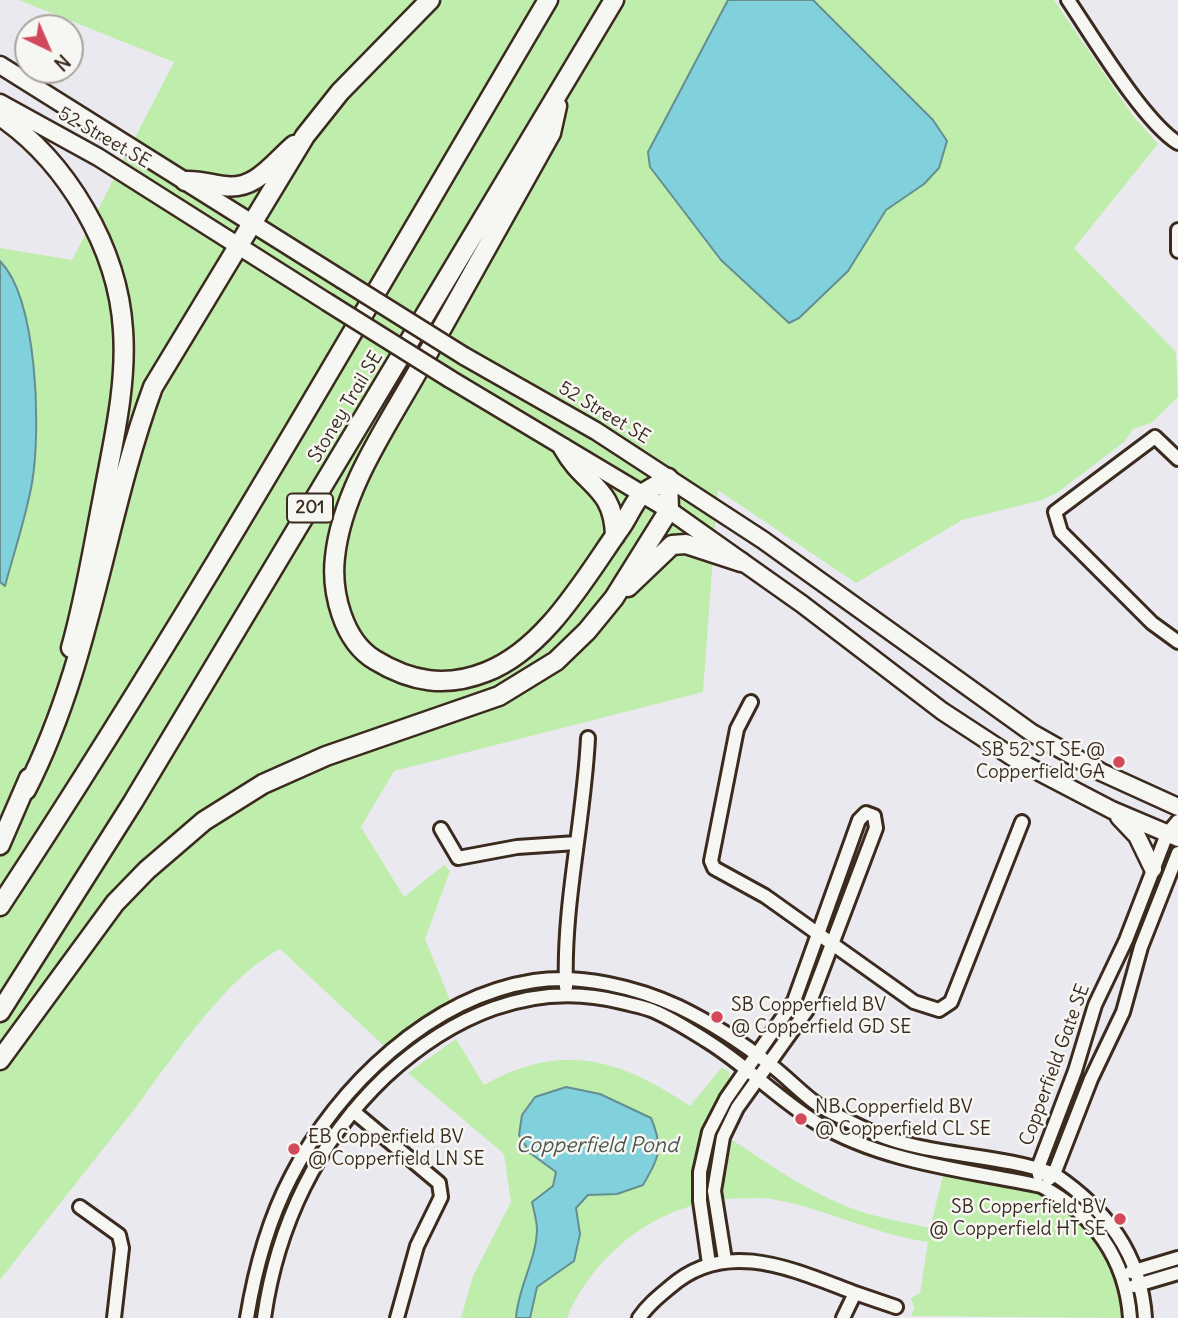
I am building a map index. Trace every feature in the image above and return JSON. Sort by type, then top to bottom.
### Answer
[{"type":"highway","points":[[0,845],[64,704],[86,639],[136,432],[153,387],[305,136],[340,92],[430,0]]},
{"type":"highway","name":"Stoney Trail SE","points":[[0,906],[75,793],[254,500],[548,0]]},
{"type":"highway","name":"Stoney Trail SE","points":[[0,1012],[133,802],[614,0]]},
{"type":"highway","points":[[562,88],[551,133],[379,442],[352,497],[335,557],[336,596],[347,628],[369,656],[397,673],[426,682],[454,681],[488,672],[530,643],[567,605],[642,495],[668,478]]},
{"type":"highway","points":[[0,116],[19,129],[58,171],[88,216],[105,254],[123,328],[123,373],[118,418],[91,561],[74,636],[26,790]]},
{"type":"highway","points":[[185,181],[240,187],[260,176],[305,136]]},
{"type":"highway","points":[[563,448],[571,462],[607,498],[612,508],[615,536]]},
{"type":"highway","points":[[0,1060],[116,903],[147,870],[204,821],[263,785],[326,756],[499,696],[556,661],[587,631],[614,598],[669,510],[668,478]]},
{"type":"highway","points":[[614,598],[637,580],[663,551],[673,545],[686,544],[741,562]]},
{"type":"main road","name":"52 Street SE","points":[[0,65],[464,356],[596,430],[818,577],[1032,733],[1101,772],[1178,807]]},
{"type":"main road","name":"52 Street SE","points":[[0,103],[98,157],[450,379],[669,510],[942,711],[1020,762],[1112,810],[1173,836]]},
{"type":"main road","points":[[1112,810],[1137,836],[1153,869]]},
{"type":"street","points":[[1068,0],[1126,83],[1168,136],[1178,143]]},
{"type":"street","points":[[1178,230],[1178,251]]},
{"type":"street","points":[[1178,459],[1155,437],[1055,512],[1061,532],[1152,623],[1178,642]]},
{"type":"street","points":[[751,702],[737,729],[710,861],[714,868],[765,896],[914,1002],[939,1010],[951,1002],[1022,822]]},
{"type":"street","points":[[566,995],[566,911],[585,795],[588,738]]},
{"type":"street","points":[[709,1264],[700,1201],[699,1172],[709,1132],[726,1099],[794,1002],[859,820],[866,813],[874,816],[876,828],[807,1010],[737,1108],[723,1137],[715,1175],[718,1223],[725,1260]]},
{"type":"street","name":"Copperfield Gate SE","points":[[1041,1186],[1038,1168],[1075,1071],[1095,1005],[1126,940],[1153,869],[1173,836],[1178,821]]},
{"type":"street","points":[[441,829],[458,858],[517,847],[576,843]]},
{"type":"street","name":"Copperfield Gate SE","points":[[1041,1186],[1054,1174],[1091,1079],[1123,1012],[1141,947],[1178,853]]},
{"type":"street","points":[[247,1318],[254,1279],[269,1228],[290,1178],[310,1143],[342,1101],[400,1045],[463,1004],[499,989],[536,981],[566,979],[602,982],[678,1007],[770,1065],[820,1106],[875,1133],[903,1142],[1038,1168],[1054,1174],[1073,1187],[1108,1220],[1137,1270],[1145,1318]]},
{"type":"street","points":[[264,1318],[282,1234],[312,1171],[353,1111],[409,1055],[468,1017],[513,1001],[566,995],[604,998],[655,1011],[710,1043],[817,1123],[853,1141],[900,1157],[1041,1186],[1090,1221],[1123,1275],[1130,1318]]},
{"type":"street","points":[[353,1111],[439,1183],[441,1197],[417,1246],[397,1318]]},
{"type":"street","points":[[900,1157],[903,1142]]},
{"type":"street","points":[[80,1207],[119,1235],[122,1248],[114,1318]]},
{"type":"street","points":[[269,1228],[282,1234]]},
{"type":"street","points":[[1123,1275],[1178,1258]]},
{"type":"street","points":[[639,1318],[646,1307],[678,1279],[709,1264],[725,1260],[761,1261],[788,1267],[896,1307]]},
{"type":"street","points":[[1127,1288],[1178,1273]]},
{"type":"street","points":[[843,1318],[855,1293]]},
{"type":"green space","points":[[19,0],[1054,0],[1133,116],[1158,144],[1074,248],[1176,352],[1178,397],[1151,423],[1133,429],[1124,442],[1057,493],[1042,500],[962,520],[856,583],[718,490],[703,692],[394,771],[361,827],[404,897],[444,865],[450,871],[425,939],[450,1000],[384,1046],[280,949],[259,962],[219,1000],[181,1045],[133,1111],[0,1280],[0,248],[72,260],[174,62],[84,26],[84,14],[54,14]]},
{"type":"green space","points":[[456,1039],[484,1085],[513,1071],[540,1063],[590,1061],[639,1077],[690,1106],[722,1067],[729,1072],[729,1081],[712,1110],[700,1140],[693,1172],[691,1206],[652,1223],[617,1248],[588,1281],[567,1318],[461,1318],[473,1276],[511,1202],[504,1154],[408,1073]]},
{"type":"green space","points":[[731,1139],[779,1171],[829,1199],[865,1213],[930,1228],[944,1172],[1003,1183],[1038,1193],[1073,1213],[1099,1243],[1115,1278],[1124,1318],[911,1316],[914,1308],[911,1298],[920,1293],[928,1242],[888,1233],[791,1203],[765,1198],[722,1199],[723,1170]]},
{"type":"water","points":[[728,0],[813,0],[933,120],[947,141],[939,168],[924,184],[886,210],[848,271],[799,318],[789,323],[721,260],[650,167],[648,152]]},
{"type":"water","points":[[0,261],[13,280],[22,305],[34,367],[36,400],[32,483],[5,586],[0,582]]},
{"type":"water","name":"Copperfield Pond","points":[[566,1087],[600,1094],[651,1118],[658,1153],[643,1185],[617,1194],[588,1195],[576,1208],[580,1234],[574,1261],[537,1287],[530,1318],[516,1318],[536,1241],[537,1227],[532,1202],[553,1186],[556,1172],[530,1153],[519,1135],[522,1115],[535,1097]]},
{"type":"place","name":"SB 52 ST SE @ Copperfield GA","points":[[1119,762]]},
{"type":"place","name":"SB Copperfield BV @ Copperfield GD SE","points":[[717,1017]]},
{"type":"place","name":"NB Copperfield BV @ Copperfield CL SE","points":[[801,1119]]},
{"type":"place","name":"EB Copperfield BV @ Copperfield LN SE","points":[[294,1149]]},
{"type":"place","name":"SB Copperfield BV @ Copperfield HT SE","points":[[1120,1219]]}]
